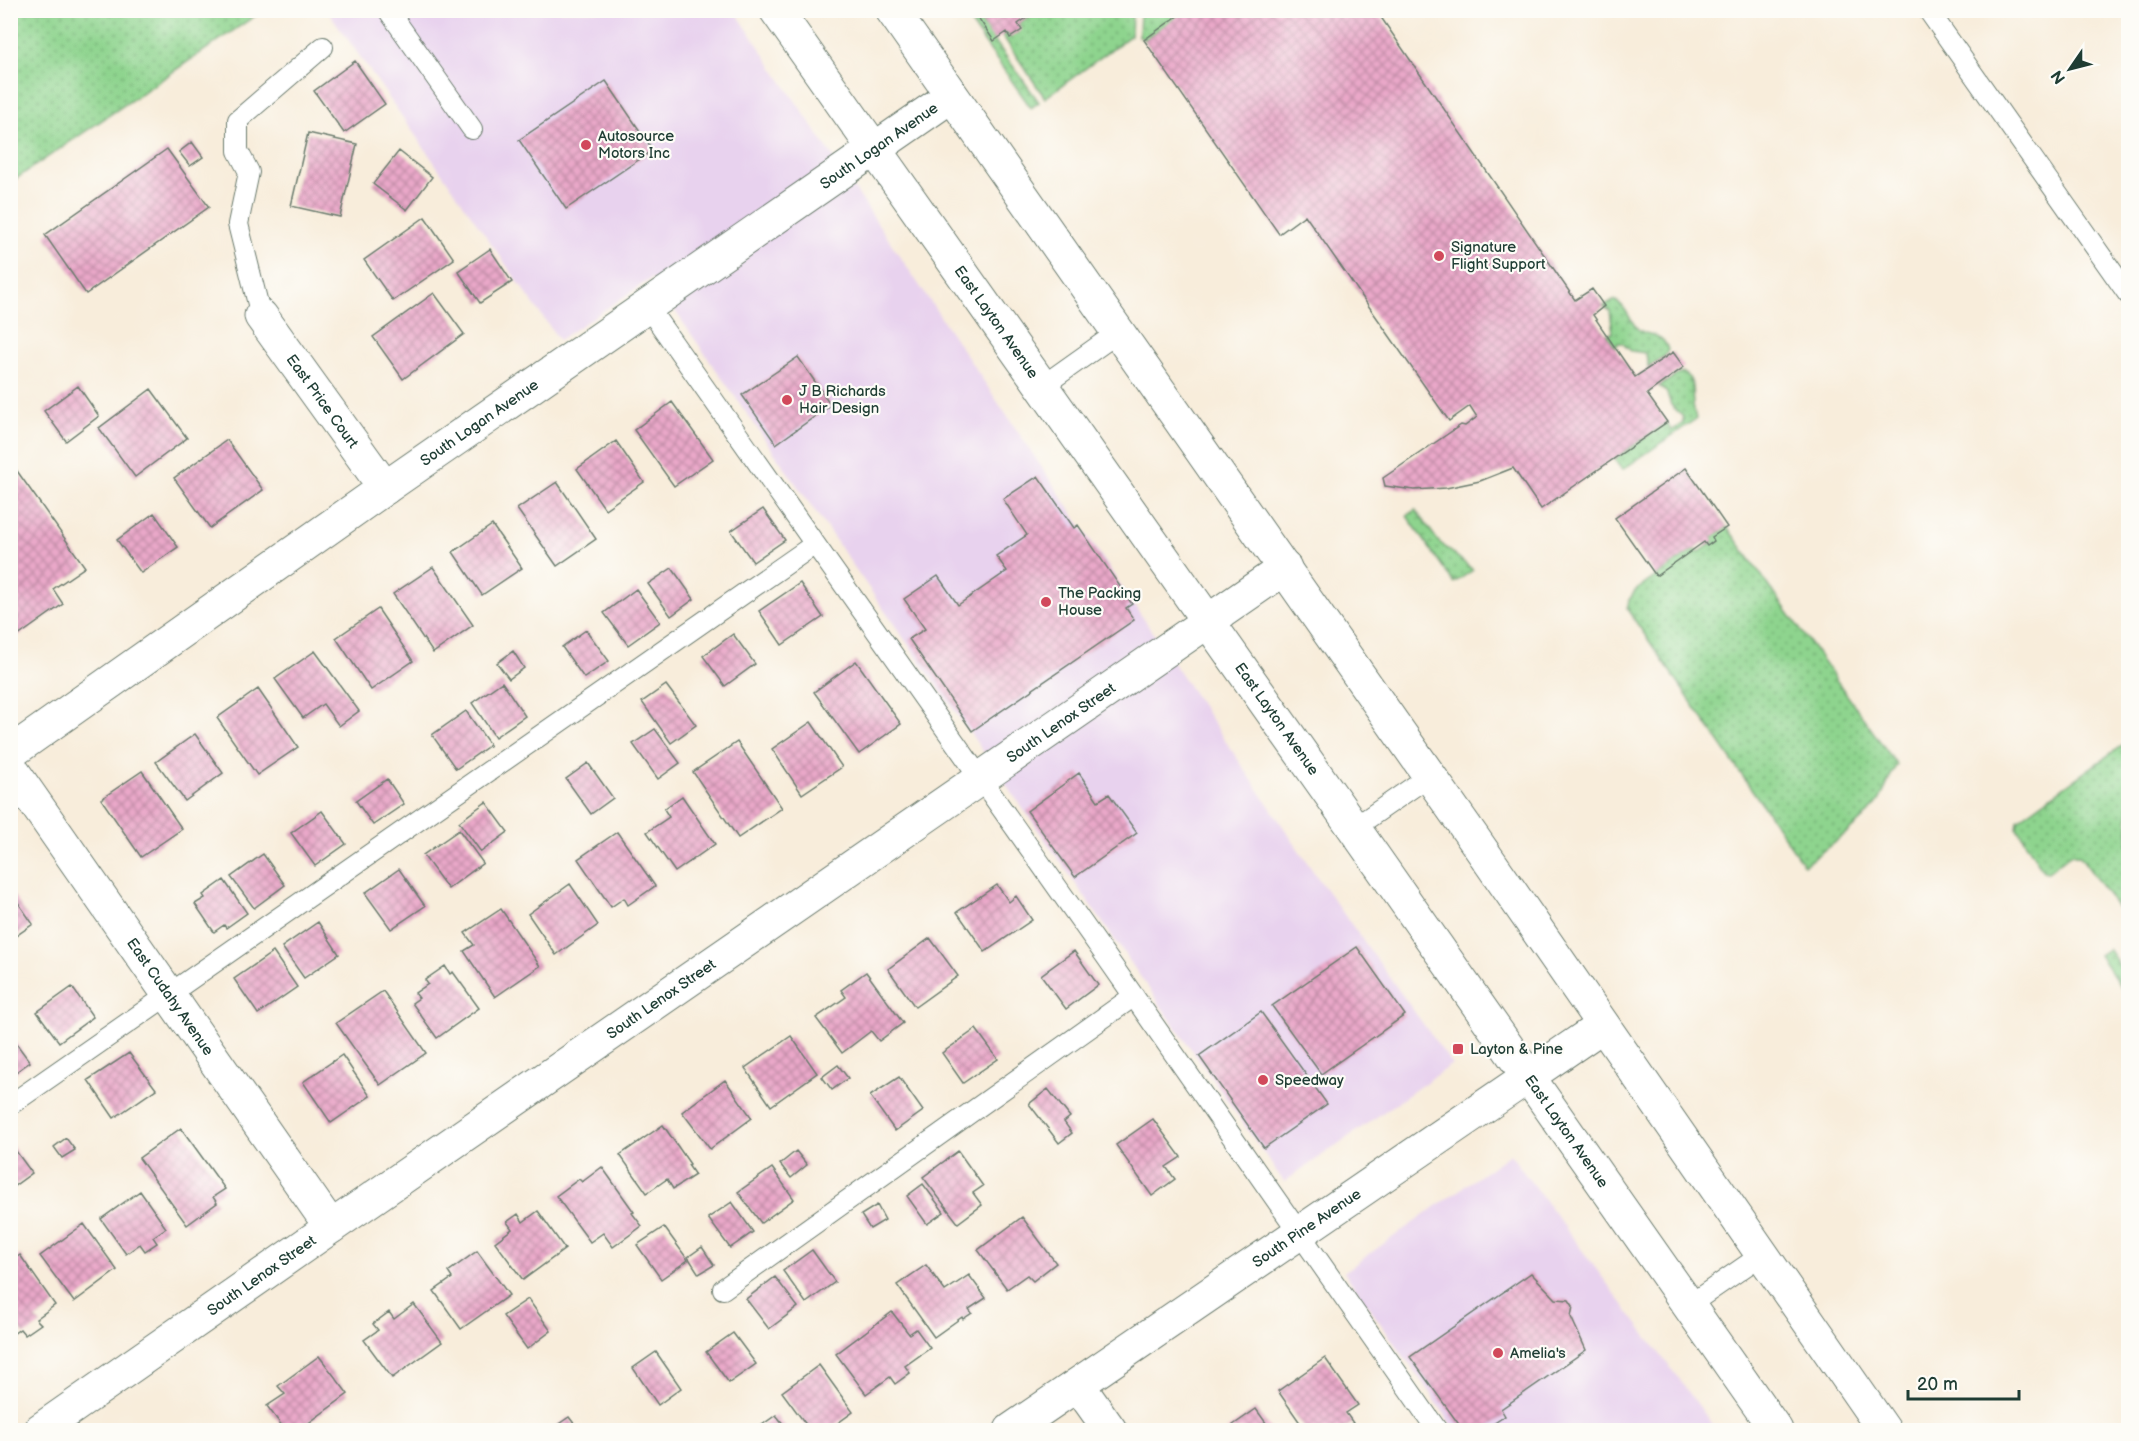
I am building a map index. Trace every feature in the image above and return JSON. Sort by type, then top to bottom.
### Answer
[{"type":"street","name":"East Layton Avenue","points":[[776,10],[1354,828],[1776,1431]]},
{"type":"street","points":[[892,10],[1117,333],[1285,568],[1884,1431]]},
{"type":"street","name":"South Logan Avenue","points":[[10,753],[385,488],[951,96]]},
{"type":"street","name":"East Price Court","points":[[261,316],[385,488]]},
{"type":"street","name":"South Lenox Street","points":[[40,1431],[331,1227],[1285,568]]},
{"type":"street","name":"East Cudahy Avenue","points":[[10,767],[331,1227]]},
{"type":"street","name":"South Pine Avenue","points":[[1011,1431],[1602,1026]]},
{"type":"street","points":[[1078,1385],[1110,1431]]},
{"type":"lane","points":[[388,10],[472,129]]},
{"type":"lane","points":[[1928,10],[2128,294]]},
{"type":"lane","points":[[261,316],[238,224],[249,172],[238,151],[238,120],[323,47]]},
{"type":"lane","points":[[647,306],[1134,996],[1437,1431]]},
{"type":"lane","points":[[1041,387],[1117,333]]},
{"type":"lane","points":[[10,1105],[815,544]]},
{"type":"lane","points":[[1354,828],[1429,776]]},
{"type":"lane","points":[[723,1288],[1134,996]]},
{"type":"lane","points":[[1689,1305],[1762,1254]]},
{"type":"shaded area","points":[[328,11],[735,11],[1315,874],[1452,1064],[1284,1182],[652,278],[559,340]]},
{"type":"shaded area","points":[[1510,1154],[1717,1430],[1456,1430],[1344,1272]]},
{"type":"green space","points":[[11,10],[262,10],[262,11],[11,182]]},
{"type":"green space","points":[[962,11],[973,11],[1039,102],[1031,108]]},
{"type":"green space","points":[[1038,11],[1132,11],[1131,35],[1045,98],[1002,35],[1007,32],[1010,37],[1018,24]]},
{"type":"green space","points":[[1140,11],[1186,11],[1144,40],[1139,36]]},
{"type":"green space","points":[[1613,300],[1624,309],[1638,329],[1662,340],[1668,350],[1665,356],[1648,367],[1645,353],[1631,351],[1622,343],[1618,343],[1616,348],[1606,334],[1613,333],[1610,311],[1604,306]]},
{"type":"green space","points":[[1682,372],[1691,382],[1696,419],[1622,470],[1614,459],[1667,422],[1671,431],[1683,423],[1683,417],[1671,405],[1667,393],[1659,386]]},
{"type":"green space","points":[[1416,510],[1438,541],[1473,570],[1454,583],[1407,516]]},
{"type":"green space","points":[[1727,527],[1897,765],[1879,801],[1860,822],[1804,865],[1627,609],[1629,600],[1635,591],[1695,549],[1699,552],[1714,542],[1712,537]]},
{"type":"green space","points":[[2128,741],[2128,914],[2121,912],[2116,906],[2080,856],[2071,854],[2048,872],[2043,871],[2017,828],[2018,820]]},
{"type":"green space","points":[[2108,949],[2128,978],[2128,997],[2099,955]]},
{"type":"building","points":[[973,10],[1038,10],[1018,24],[1022,30],[1010,38],[1007,32],[994,41]]},
{"type":"building","name":"Signature Flight Support","points":[[1186,10],[1376,10],[1575,300],[1592,289],[1604,306],[1593,315],[1635,377],[1673,352],[1684,367],[1647,394],[1667,422],[1541,509],[1513,468],[1480,481],[1446,488],[1414,490],[1385,486],[1383,478],[1461,425],[1465,426],[1477,417],[1470,406],[1449,421],[1305,215],[1279,234],[1144,40]]},
{"type":"building","points":[[355,61],[385,104],[344,133],[314,91]]},
{"type":"building","name":"Autosource Motors Inc","points":[[606,81],[653,150],[566,209],[519,140]]},
{"type":"building","points":[[308,133],[357,144],[340,217],[291,206]]},
{"type":"building","points":[[192,142],[203,157],[190,166],[179,152]]},
{"type":"building","points":[[167,149],[209,207],[86,294],[45,235]]},
{"type":"building","points":[[399,151],[432,177],[407,210],[373,184]]},
{"type":"building","points":[[425,217],[454,259],[393,301],[364,260]]},
{"type":"building","points":[[490,249],[512,282],[480,303],[458,271]]},
{"type":"building","points":[[434,293],[464,334],[403,379],[373,337]]},
{"type":"building","name":"J B Richards Hair Design","points":[[798,357],[831,405],[776,444],[742,395]]},
{"type":"building","points":[[78,386],[99,416],[66,441],[44,411]]},
{"type":"building","points":[[151,389],[187,438],[135,477],[99,428]]},
{"type":"building","points":[[672,402],[713,459],[674,486],[634,430]]},
{"type":"building","points":[[227,440],[263,490],[210,528],[174,478]]},
{"type":"building","points":[[616,441],[644,482],[605,509],[577,469]]},
{"type":"building","points":[[10,461],[85,567],[53,589],[63,604],[18,636],[10,626]]},
{"type":"building","points":[[1686,468],[1727,527],[1712,537],[1714,541],[1707,546],[1704,542],[1656,576],[1615,518]]},
{"type":"building","name":"The Packing House","points":[[1038,476],[1074,528],[1078,525],[1132,604],[1126,608],[1134,620],[972,731],[909,639],[925,629],[904,599],[938,576],[958,605],[1007,571],[996,556],[1027,535],[1003,499]]},
{"type":"building","points":[[557,482],[596,539],[557,566],[517,509]]},
{"type":"building","points":[[763,509],[785,540],[753,562],[731,531]]},
{"type":"building","points":[[154,513],[178,547],[141,573],[117,540]]},
{"type":"building","points":[[492,525],[522,568],[482,595],[453,552]]},
{"type":"building","points":[[433,567],[473,625],[433,653],[393,594]]},
{"type":"building","points":[[672,568],[694,599],[671,616],[648,584]]},
{"type":"building","points":[[800,583],[823,617],[782,645],[759,611]]},
{"type":"building","points":[[636,589],[660,622],[628,645],[604,613]]},
{"type":"building","points":[[378,609],[413,661],[371,690],[336,638]]},
{"type":"building","points":[[586,630],[609,661],[584,678],[562,647]]},
{"type":"building","points":[[733,634],[755,664],[725,686],[703,656]]},
{"type":"building","points":[[315,651],[359,711],[339,726],[323,704],[303,718],[275,679]]},
{"type":"building","points":[[513,651],[524,668],[509,679],[497,663]]},
{"type":"building","points":[[856,661],[901,724],[859,754],[814,692]]},
{"type":"building","points":[[502,682],[525,716],[495,737],[472,703]]},
{"type":"building","points":[[666,685],[696,725],[671,743],[642,702]]},
{"type":"building","points":[[258,689],[298,747],[257,775],[217,718]]},
{"type":"building","points":[[466,711],[490,745],[456,769],[432,735]]},
{"type":"building","points":[[811,722],[842,767],[802,794],[772,749]]},
{"type":"building","points":[[655,729],[680,763],[658,779],[633,744]]},
{"type":"building","points":[[195,734],[223,773],[185,801],[156,762]]},
{"type":"building","points":[[737,742],[782,808],[738,838],[693,772]]},
{"type":"building","points":[[588,763],[613,798],[591,814],[566,779]]},
{"type":"building","points":[[142,771],[182,829],[141,857],[101,799]]},
{"type":"building","points":[[1079,773],[1098,801],[1109,794],[1137,833],[1075,877],[1027,811]]},
{"type":"building","points":[[387,779],[404,804],[373,825],[356,801]]},
{"type":"building","points":[[682,796],[715,844],[675,872],[647,832],[669,817],[664,809]]},
{"type":"building","points":[[486,802],[508,832],[481,852],[459,822]]},
{"type":"building","points":[[322,811],[346,844],[315,866],[291,833]]},
{"type":"building","points":[[459,830],[483,863],[448,889],[423,855]]},
{"type":"building","points":[[617,832],[655,886],[628,905],[624,898],[611,907],[578,859]]},
{"type":"building","points":[[263,854],[285,885],[254,908],[231,877]]},
{"type":"building","points":[[399,869],[425,906],[391,929],[365,893]]},
{"type":"building","points":[[224,880],[247,913],[226,928],[224,925],[214,932],[195,904],[205,898],[203,895]]},
{"type":"building","points":[[570,884],[598,925],[556,955],[528,914]]},
{"type":"building","points":[[997,885],[1009,902],[1016,896],[1032,920],[985,952],[957,912]]},
{"type":"building","points":[[10,891],[33,924],[10,940]]},
{"type":"building","points":[[501,909],[540,966],[495,997],[464,951],[474,945],[465,933]]},
{"type":"building","points":[[318,922],[339,954],[304,978],[282,947]]},
{"type":"building","points":[[930,938],[958,976],[915,1007],[888,969]]},
{"type":"building","points":[[1357,947],[1405,1015],[1321,1074],[1272,1006]]},
{"type":"building","points":[[1074,951],[1098,985],[1066,1009],[1041,975]]},
{"type":"building","points":[[273,952],[297,987],[258,1014],[234,979]]},
{"type":"building","points":[[445,966],[450,974],[453,972],[479,1008],[437,1038],[412,1003],[419,998],[415,993],[428,984],[425,980]]},
{"type":"building","points":[[866,972],[903,1023],[879,1041],[871,1031],[842,1053],[816,1018],[846,997],[841,990]]},
{"type":"building","points":[[72,987],[93,1017],[59,1042],[37,1012]]},
{"type":"building","points":[[383,991],[426,1053],[380,1085],[336,1023]]},
{"type":"building","name":"Speedway","points":[[1261,1012],[1327,1104],[1264,1148],[1199,1056]]},
{"type":"building","points":[[976,1029],[998,1059],[963,1083],[942,1053]]},
{"type":"building","points":[[10,1035],[30,1062],[10,1076]]},
{"type":"building","points":[[791,1036],[817,1073],[771,1106],[745,1068]]},
{"type":"building","points":[[129,1053],[156,1089],[114,1118],[88,1080]]},
{"type":"building","points":[[342,1055],[370,1096],[331,1123],[303,1082]]},
{"type":"building","points":[[838,1065],[848,1078],[832,1090],[822,1077]]},
{"type":"building","points":[[899,1077],[923,1111],[895,1131],[870,1096]]},
{"type":"building","points":[[725,1080],[752,1118],[710,1149],[682,1112]]},
{"type":"building","points":[[1048,1089],[1070,1117],[1064,1122],[1072,1133],[1059,1143],[1029,1104]]},
{"type":"building","points":[[1153,1119],[1181,1157],[1166,1167],[1175,1179],[1152,1196],[1116,1145]]},
{"type":"building","points":[[663,1125],[695,1175],[673,1189],[667,1179],[647,1193],[620,1155]]},
{"type":"building","points":[[181,1128],[225,1189],[213,1197],[217,1203],[187,1225],[139,1158]]},
{"type":"building","points":[[66,1138],[75,1150],[62,1158],[54,1147]]},
{"type":"building","points":[[10,1143],[32,1173],[10,1189]]},
{"type":"building","points":[[796,1151],[807,1165],[791,1178],[780,1164]]},
{"type":"building","points":[[958,1151],[983,1186],[973,1193],[982,1205],[958,1223],[923,1177]]},
{"type":"building","points":[[602,1167],[642,1226],[613,1247],[603,1233],[590,1242],[556,1196],[579,1179],[582,1182]]},
{"type":"building","points":[[772,1168],[794,1199],[761,1223],[738,1192]]},
{"type":"building","points":[[923,1184],[944,1212],[927,1224],[907,1196]]},
{"type":"building","points":[[140,1191],[166,1228],[153,1237],[157,1243],[145,1251],[140,1244],[126,1254],[101,1219]]},
{"type":"building","points":[[732,1202],[753,1232],[730,1248],[708,1218]]},
{"type":"building","points":[[877,1205],[885,1220],[870,1229],[861,1215]]},
{"type":"building","points":[[538,1211],[565,1249],[523,1280],[495,1242],[512,1229],[507,1222],[518,1214],[523,1222]]},
{"type":"building","points":[[1022,1217],[1056,1263],[1033,1281],[1027,1275],[1007,1289],[978,1250]]},
{"type":"building","points":[[84,1224],[117,1270],[74,1302],[40,1256]]},
{"type":"building","points":[[664,1227],[688,1260],[661,1279],[637,1245]]},
{"type":"building","points":[[702,1247],[714,1265],[699,1274],[688,1257]]},
{"type":"building","points":[[812,1250],[835,1282],[806,1303],[783,1271]]},
{"type":"building","points":[[477,1251],[509,1295],[461,1329],[434,1291],[452,1278],[448,1272]]},
{"type":"building","points":[[20,1255],[55,1305],[36,1319],[41,1324],[25,1335],[20,1329],[10,1336],[10,1275],[12,1274],[10,1262]]},
{"type":"building","points":[[926,1265],[945,1291],[969,1275],[986,1298],[969,1309],[972,1313],[963,1319],[962,1317],[934,1337],[897,1285]]},
{"type":"building","name":"Amelia's","points":[[1531,1273],[1556,1299],[1569,1300],[1573,1306],[1571,1317],[1586,1350],[1501,1409],[1505,1416],[1484,1430],[1463,1430],[1410,1357]]},
{"type":"building","points":[[775,1277],[798,1307],[769,1329],[746,1299]]},
{"type":"building","points":[[528,1299],[551,1331],[527,1349],[503,1316]]},
{"type":"building","points":[[414,1304],[442,1342],[392,1378],[364,1340],[378,1330],[373,1324],[389,1312],[394,1319]]},
{"type":"building","points":[[892,1312],[909,1334],[916,1329],[930,1348],[905,1366],[910,1373],[895,1384],[890,1377],[866,1394],[836,1354]]},
{"type":"building","points":[[733,1333],[756,1364],[729,1383],[706,1352]]},
{"type":"building","points":[[656,1352],[681,1388],[658,1405],[633,1368]]},
{"type":"building","points":[[319,1356],[348,1394],[299,1430],[285,1430],[267,1406],[285,1394],[278,1386]]},
{"type":"building","points":[[1325,1358],[1358,1405],[1346,1413],[1353,1423],[1342,1430],[1305,1430],[1278,1391]]},
{"type":"building","points":[[819,1365],[853,1412],[828,1430],[822,1428],[810,1430],[782,1392]]},
{"type":"building","points":[[1256,1409],[1271,1430],[1226,1430]]},
{"type":"building","points":[[776,1415],[788,1430],[755,1430]]},
{"type":"building","points":[[569,1417],[579,1430],[550,1430]]},
{"type":"place","name":"Autosource Motors Inc","points":[[586,145]]},
{"type":"place","name":"Signature Flight Support","points":[[1439,256]]},
{"type":"place","name":"J B Richards Hair Design","points":[[787,400]]},
{"type":"place","name":"The Packing House","points":[[1046,602]]},
{"type":"place","name":"Layton & Pine","points":[[1458,1049]]},
{"type":"place","name":"Speedway","points":[[1263,1080]]},
{"type":"place","name":"Amelia's","points":[[1498,1353]]}]
